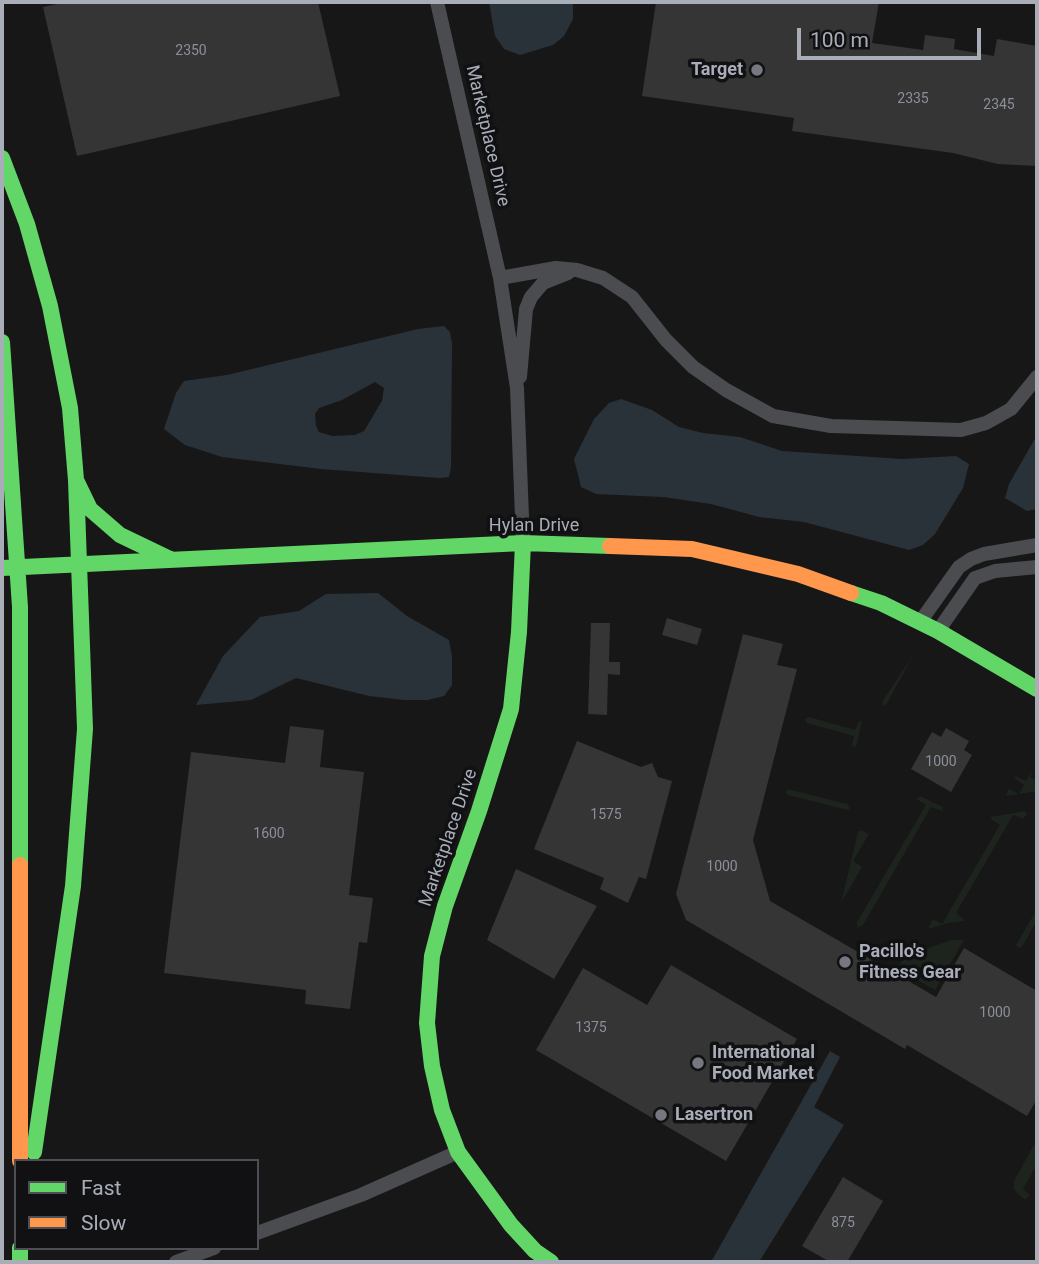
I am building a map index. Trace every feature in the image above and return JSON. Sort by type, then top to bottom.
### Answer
[{"type":"main road","points":[[2,158],[27,224],[50,306],[70,408],[76,480],[74,565],[85,729],[73,886],[32,1159]]},
{"type":"main road","points":[[2,342],[20,607],[20,1159]]},
{"type":"main road","points":[[76,480],[90,509],[120,535],[172,560]]},
{"type":"main road","name":"Hylan Drive","points":[[2,568],[523,544],[692,549],[798,574],[881,603],[938,631],[1037,689]]},
{"type":"main road","name":"Marketplace Drive","points":[[523,544],[519,632],[511,709],[445,906],[432,956],[427,1023],[432,1066],[442,1110],[458,1152],[510,1225],[551,1262]]},
{"type":"street","name":"Marketplace Drive","points":[[437,2],[499,278],[517,388],[523,544]]},
{"type":"street","points":[[499,278],[556,268],[577,270],[603,278],[632,297],[666,340],[693,367],[726,390],[773,416],[831,426],[961,430],[986,423],[1011,409],[1037,377]]},
{"type":"street","name":"Marketplace Drive","points":[[517,388],[522,366],[526,309],[531,297],[542,283],[577,270]]},
{"type":"street","points":[[919,622],[959,567],[971,559],[993,552],[1037,545]]},
{"type":"street","points":[[938,631],[975,578],[995,571],[1037,566]]},
{"type":"street","points":[[259,1232],[362,1195],[458,1152]]},
{"type":"street","points":[[176,1262],[209,1250]]},
{"type":"shaded area","points":[[489,2],[573,2],[573,19],[564,36],[553,45],[520,55],[504,49],[495,36]]},
{"type":"shaded area","points":[[444,326],[450,332],[449,477],[321,469],[222,457],[185,445],[164,429],[176,393],[184,381],[227,375],[418,329]],"holes":[[[375,382],[384,388],[382,401],[364,431],[355,435],[332,436],[319,432],[315,414],[319,408],[342,400]]]},
{"type":"shaded area","points":[[621,399],[652,410],[679,427],[740,437],[782,451],[902,459],[956,456],[969,464],[963,488],[935,534],[923,545],[909,550],[804,522],[759,517],[711,504],[663,497],[596,494],[581,487],[574,459],[594,419],[609,403]]},
{"type":"shaded area","points":[[1037,435],[1037,509],[1027,511],[1005,498],[1009,484]]},
{"type":"shaded area","points":[[378,593],[407,616],[449,640],[452,685],[444,696],[428,700],[404,700],[369,696],[296,678],[251,700],[196,705],[223,656],[260,617],[299,611],[326,594]]},
{"type":"shaded area","points":[[915,652],[886,705],[883,706],[882,702]]},
{"type":"shaded area","points":[[809,717],[855,730],[859,721],[862,721],[856,747],[852,746],[854,736],[807,723],[805,719]]},
{"type":"shaded area","points":[[1034,768],[1030,777],[1037,781],[1037,791],[1019,794],[1024,785],[1015,776],[1026,781]]},
{"type":"shaded area","points":[[787,789],[847,804],[850,808],[848,810],[788,795]]},
{"type":"shaded area","points":[[1009,789],[1019,794],[1006,796]]},
{"type":"shaded area","points":[[920,796],[943,807],[942,811],[931,807],[863,925],[859,927],[857,922],[926,805],[918,800]]},
{"type":"shaded area","points":[[1025,811],[1027,814],[1023,819],[1013,815],[956,913],[965,921],[928,929],[933,919],[942,924],[1000,825],[991,817]]},
{"type":"shaded area","points":[[861,830],[869,834],[853,861],[862,867],[841,903],[858,832]]},
{"type":"shaded area","points":[[1037,909],[1037,920],[1022,947],[1018,948],[1016,945]]},
{"type":"shaded area","points":[[951,940],[964,940],[935,990],[898,969],[904,957]]},
{"type":"shaded area","points":[[830,1051],[840,1057],[814,1107],[844,1125],[759,1262],[711,1262]]},
{"type":"shaded area","points":[[1037,1139],[1037,1164],[1023,1189],[1030,1195],[1025,1200],[1014,1190],[1014,1181]]},
{"type":"building","points":[[67,2],[318,2],[340,96],[77,156],[43,7]]},
{"type":"building","points":[[656,2],[879,2],[872,43],[923,50],[925,35],[955,39],[954,49],[994,56],[997,39],[1037,46],[1037,166],[998,164],[953,153],[792,131],[794,118],[642,96]]},
{"type":"building","points":[[667,618],[702,629],[697,645],[662,635]]},
{"type":"building","points":[[591,623],[610,623],[609,662],[620,662],[620,675],[608,674],[607,715],[588,714]]},
{"type":"building","points":[[743,634],[783,644],[777,665],[797,669],[753,840],[770,901],[936,997],[964,948],[1037,991],[1037,1099],[1027,1116],[907,1045],[905,1049],[686,920],[676,894]]},
{"type":"building","points":[[290,726],[324,730],[320,767],[364,772],[349,895],[373,898],[367,943],[359,942],[350,1009],[305,1004],[306,990],[164,973],[191,752],[285,763]]},
{"type":"building","points":[[946,728],[969,741],[964,750],[972,755],[951,792],[911,769],[932,732],[941,737]]},
{"type":"building","points":[[577,741],[641,767],[652,763],[658,777],[672,781],[646,879],[639,877],[628,903],[600,889],[604,878],[534,849]]},
{"type":"building","points":[[516,869],[597,906],[554,979],[487,940]]},
{"type":"building","name":"International Food Market","points":[[671,965],[797,1039],[726,1161],[536,1050],[583,968],[647,1005]]},
{"type":"building","points":[[843,1177],[883,1201],[847,1262],[830,1262],[802,1246]]},
{"type":"traffic: fast","points":[[2,158],[27,224],[50,306],[70,408],[76,480],[90,509],[120,535],[172,560]]},
{"type":"traffic: fast","points":[[2,342],[20,607],[20,865]]},
{"type":"traffic: fast","points":[[34,1152],[73,886],[85,729],[76,480]]},
{"type":"traffic: fast","points":[[523,543],[519,632],[511,709],[445,906],[432,956],[427,1023],[432,1066],[442,1110],[458,1152],[511,1225],[535,1251],[551,1262]]},
{"type":"traffic: fast","points":[[2,568],[523,543],[610,546]]},
{"type":"traffic: fast","points":[[851,593],[881,603],[938,631],[1037,689]]},
{"type":"traffic: fast","points":[[20,1250],[20,1262]]},
{"type":"traffic: slow","points":[[610,546],[692,549],[798,574],[851,593]]},
{"type":"traffic: slow","points":[[20,865],[20,1159]]},
{"type":"place","name":"Target","points":[[757,70]]},
{"type":"place","name":"Pacillo's Fitness Gear","points":[[845,962]]},
{"type":"place","name":"International Food Market","points":[[698,1063]]},
{"type":"place","name":"Lasertron","points":[[661,1115]]}]
